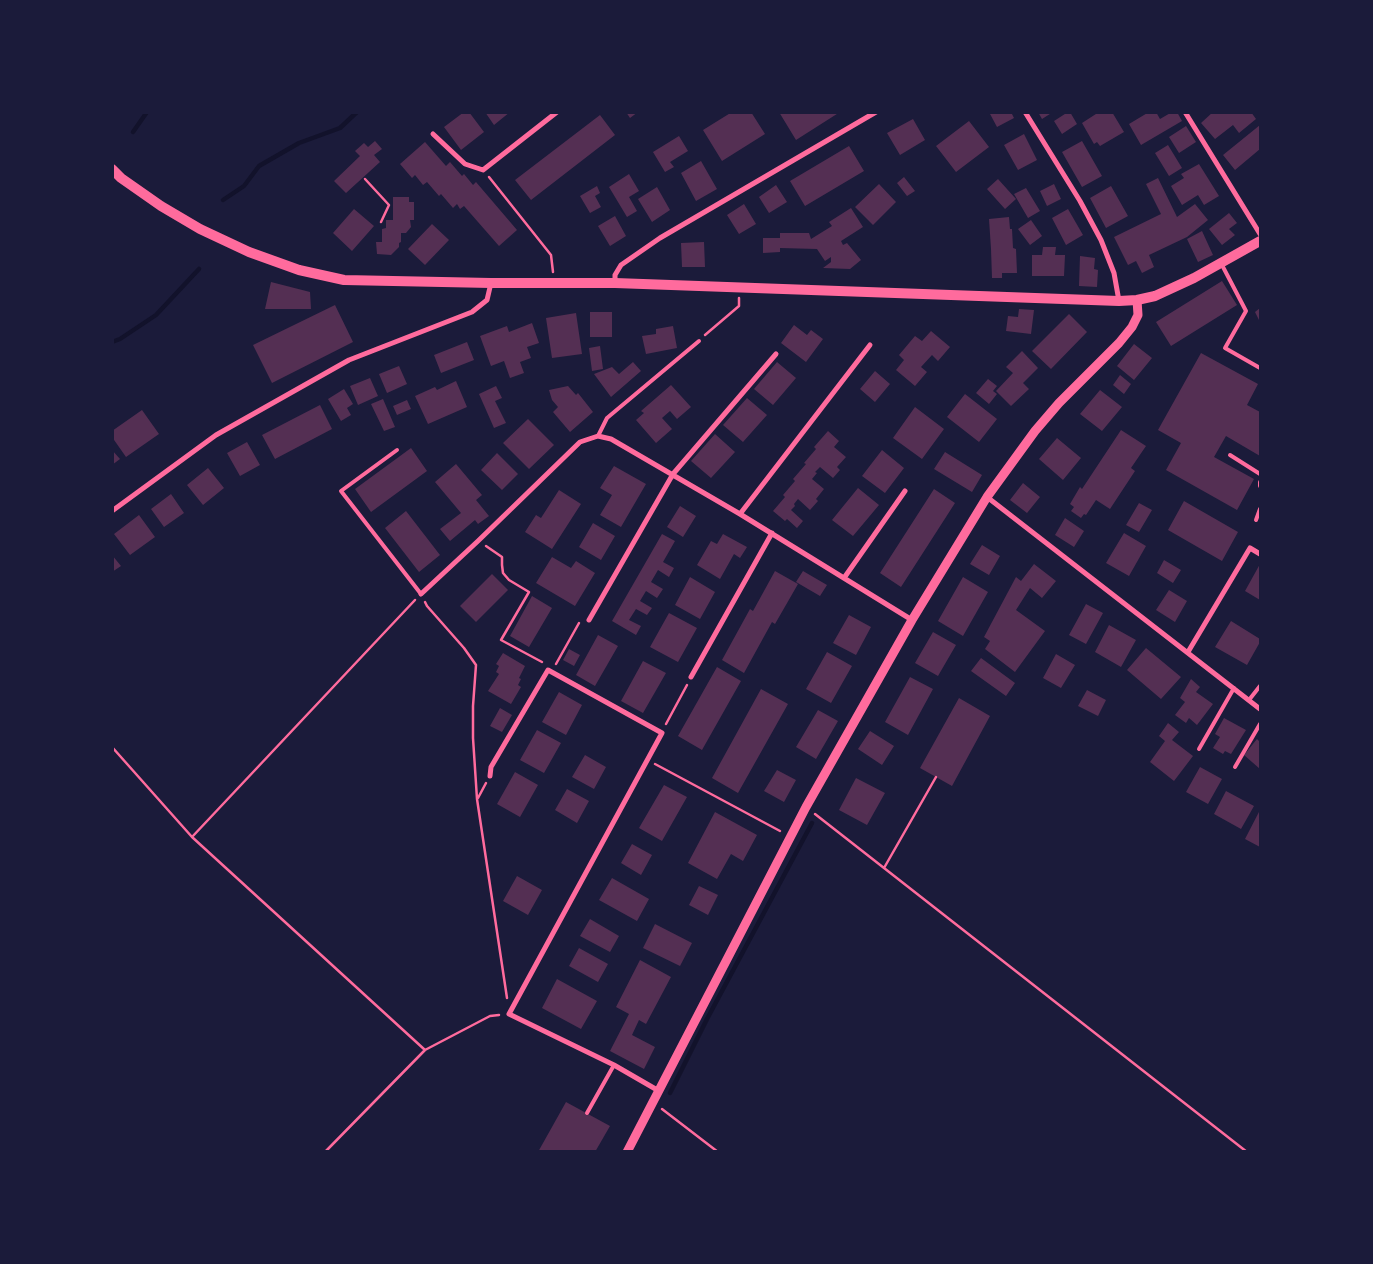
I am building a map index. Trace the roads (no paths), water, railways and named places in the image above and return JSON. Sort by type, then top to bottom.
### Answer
[{"type":"main road","points":[[112,169],[121,178],[161,206],[200,229],[249,252],[299,270],[344,280],[615,284],[1119,301],[1137,300],[1173,289],[1260,241]]},
{"type":"street","points":[[433,134],[465,164],[483,170],[557,112]]},
{"type":"street","points":[[615,284],[615,275],[621,265],[660,238],[876,112]]},
{"type":"street","points":[[1024,112],[1080,202],[1101,240],[1114,273],[1119,301]]},
{"type":"street","points":[[1186,112],[1260,234]]},
{"type":"street","points":[[112,510],[216,435],[349,360],[472,312],[487,300],[491,283]]},
{"type":"street","points":[[627,1152],[806,807],[912,620],[987,497],[1035,431],[1059,403],[1119,343],[1132,327],[1138,315],[1137,300]]},
{"type":"street","points":[[740,514],[870,345]]},
{"type":"street","points":[[589,620],[673,474],[776,354]]},
{"type":"street","points":[[421,594],[478,542],[580,442],[598,436],[611,439],[772,532],[912,620]]},
{"type":"street","points":[[844,578],[905,491]]},
{"type":"street","points":[[987,497],[1260,709]]},
{"type":"street","points":[[691,677],[772,532]]},
{"type":"street","points":[[1188,652],[1250,548],[1260,554]]},
{"type":"street","points":[[490,776],[492,767],[548,670],[662,733],[509,1014],[614,1065],[659,1091]]},
{"type":"lane","points":[[1221,263],[1246,311],[1225,348],[1260,368]]},
{"type":"lane","points":[[598,436],[607,418],[699,341]]},
{"type":"lane","points":[[397,450],[341,491],[421,594]]},
{"type":"lane","points":[[1230,455],[1260,474]]},
{"type":"lane","points":[[1256,520],[1260,509]]},
{"type":"lane","points":[[1249,700],[1260,686]]},
{"type":"lane","points":[[1199,749],[1234,688]]},
{"type":"lane","points":[[1235,767],[1260,724]]},
{"type":"lane","points":[[587,1113],[614,1065]]},
{"type":"waterway","points":[[133,132],[147,112]]},
{"type":"waterway","points":[[223,200],[244,186],[259,166],[299,143],[340,128],[357,112]]},
{"type":"waterway","points":[[112,342],[120,339],[156,315],[199,269]]},
{"type":"waterway","points":[[670,1093],[707,1019],[812,823]]}]
